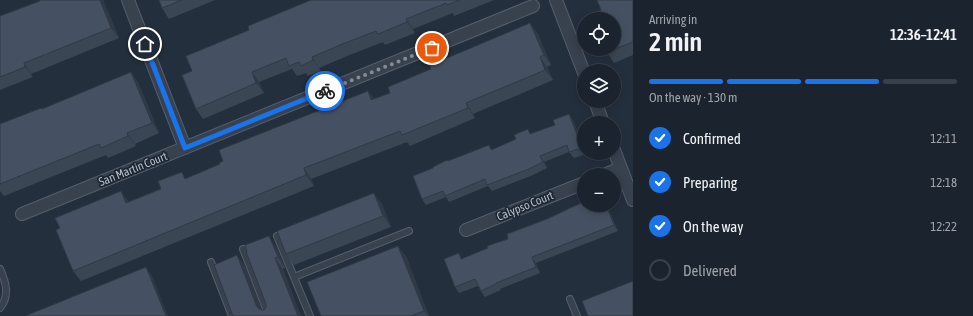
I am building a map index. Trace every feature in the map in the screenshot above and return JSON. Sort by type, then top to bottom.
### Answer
[{"type":"street","points":[[128,0],[185,148]]},
{"type":"street","points":[[556,0],[581,64]]},
{"type":"street","name":"San Martin Court","points":[[22,214],[533,6]]},
{"type":"street","points":[[618,160],[633,200]]},
{"type":"street","name":"Calypso Court","points":[[466,230],[577,186]]},
{"type":"lane","points":[[294,278],[409,231]]},
{"type":"lane","points":[[277,236],[310,316]]},
{"type":"lane","points":[[243,249],[269,316]]},
{"type":"lane","points":[[211,262],[232,316]]},
{"type":"lane","points":[[0,269],[6,289],[6,299],[0,308]]},
{"type":"lane","points":[[570,299],[577,316]]},
{"type":"building","points":[[39,0],[100,0],[111,28],[24,63],[25,67],[0,77],[0,16],[40,1]]},
{"type":"building","points":[[159,0],[182,0],[162,8]]},
{"type":"building","points":[[311,0],[460,0],[447,5],[446,3],[406,19],[407,22],[378,34],[376,31],[340,45],[312,57],[313,60],[301,66],[299,62],[289,66],[286,58],[252,72],[256,83],[196,109],[182,75],[192,71],[186,56],[249,30],[248,26]]},
{"type":"building","points":[[597,0],[633,0],[633,42],[621,47],[621,12],[596,12],[601,10]]},
{"type":"building","points":[[530,23],[544,55],[540,57],[545,70],[466,103],[468,108],[402,135],[400,131],[304,168],[306,175],[73,271],[56,230],[60,228],[55,218],[121,191],[126,203],[161,189],[158,181],[182,172],[185,179],[220,164],[219,163],[223,161],[219,150],[368,91],[371,100],[390,93],[388,87],[431,69],[429,65]]},
{"type":"building","points":[[131,72],[152,123],[127,133],[128,136],[101,148],[99,144],[0,184],[0,124],[41,108],[42,109]]},
{"type":"building","points":[[569,114],[577,135],[577,150],[569,152],[567,145],[540,156],[543,162],[529,169],[487,185],[485,179],[445,196],[443,191],[422,199],[413,176],[433,168],[447,160],[448,161],[489,145],[491,150],[516,139],[514,135],[528,129],[530,134],[555,125],[553,120]]},
{"type":"building","points":[[374,193],[383,216],[286,254],[277,231]]},
{"type":"building","points":[[577,205],[577,212],[609,212],[614,225],[532,257],[536,267],[496,283],[481,291],[475,279],[455,287],[444,259],[459,253],[461,259],[488,248],[487,246],[508,239],[507,234],[547,219]]},
{"type":"building","points":[[269,236],[278,257],[275,258],[298,316],[233,316],[214,265],[237,255],[257,307],[264,310],[266,304],[246,252],[245,245]]},
{"type":"building","points":[[398,246],[424,311],[410,316],[321,316],[307,282]]},
{"type":"building","points":[[146,267],[166,316],[25,316]]},
{"type":"building","points":[[633,281],[633,316],[588,316],[582,301]]},
{"type":"way so far","points":[[325,91],[432,48]]},
{"type":"route","points":[[145,44],[185,148],[325,91]]}]
